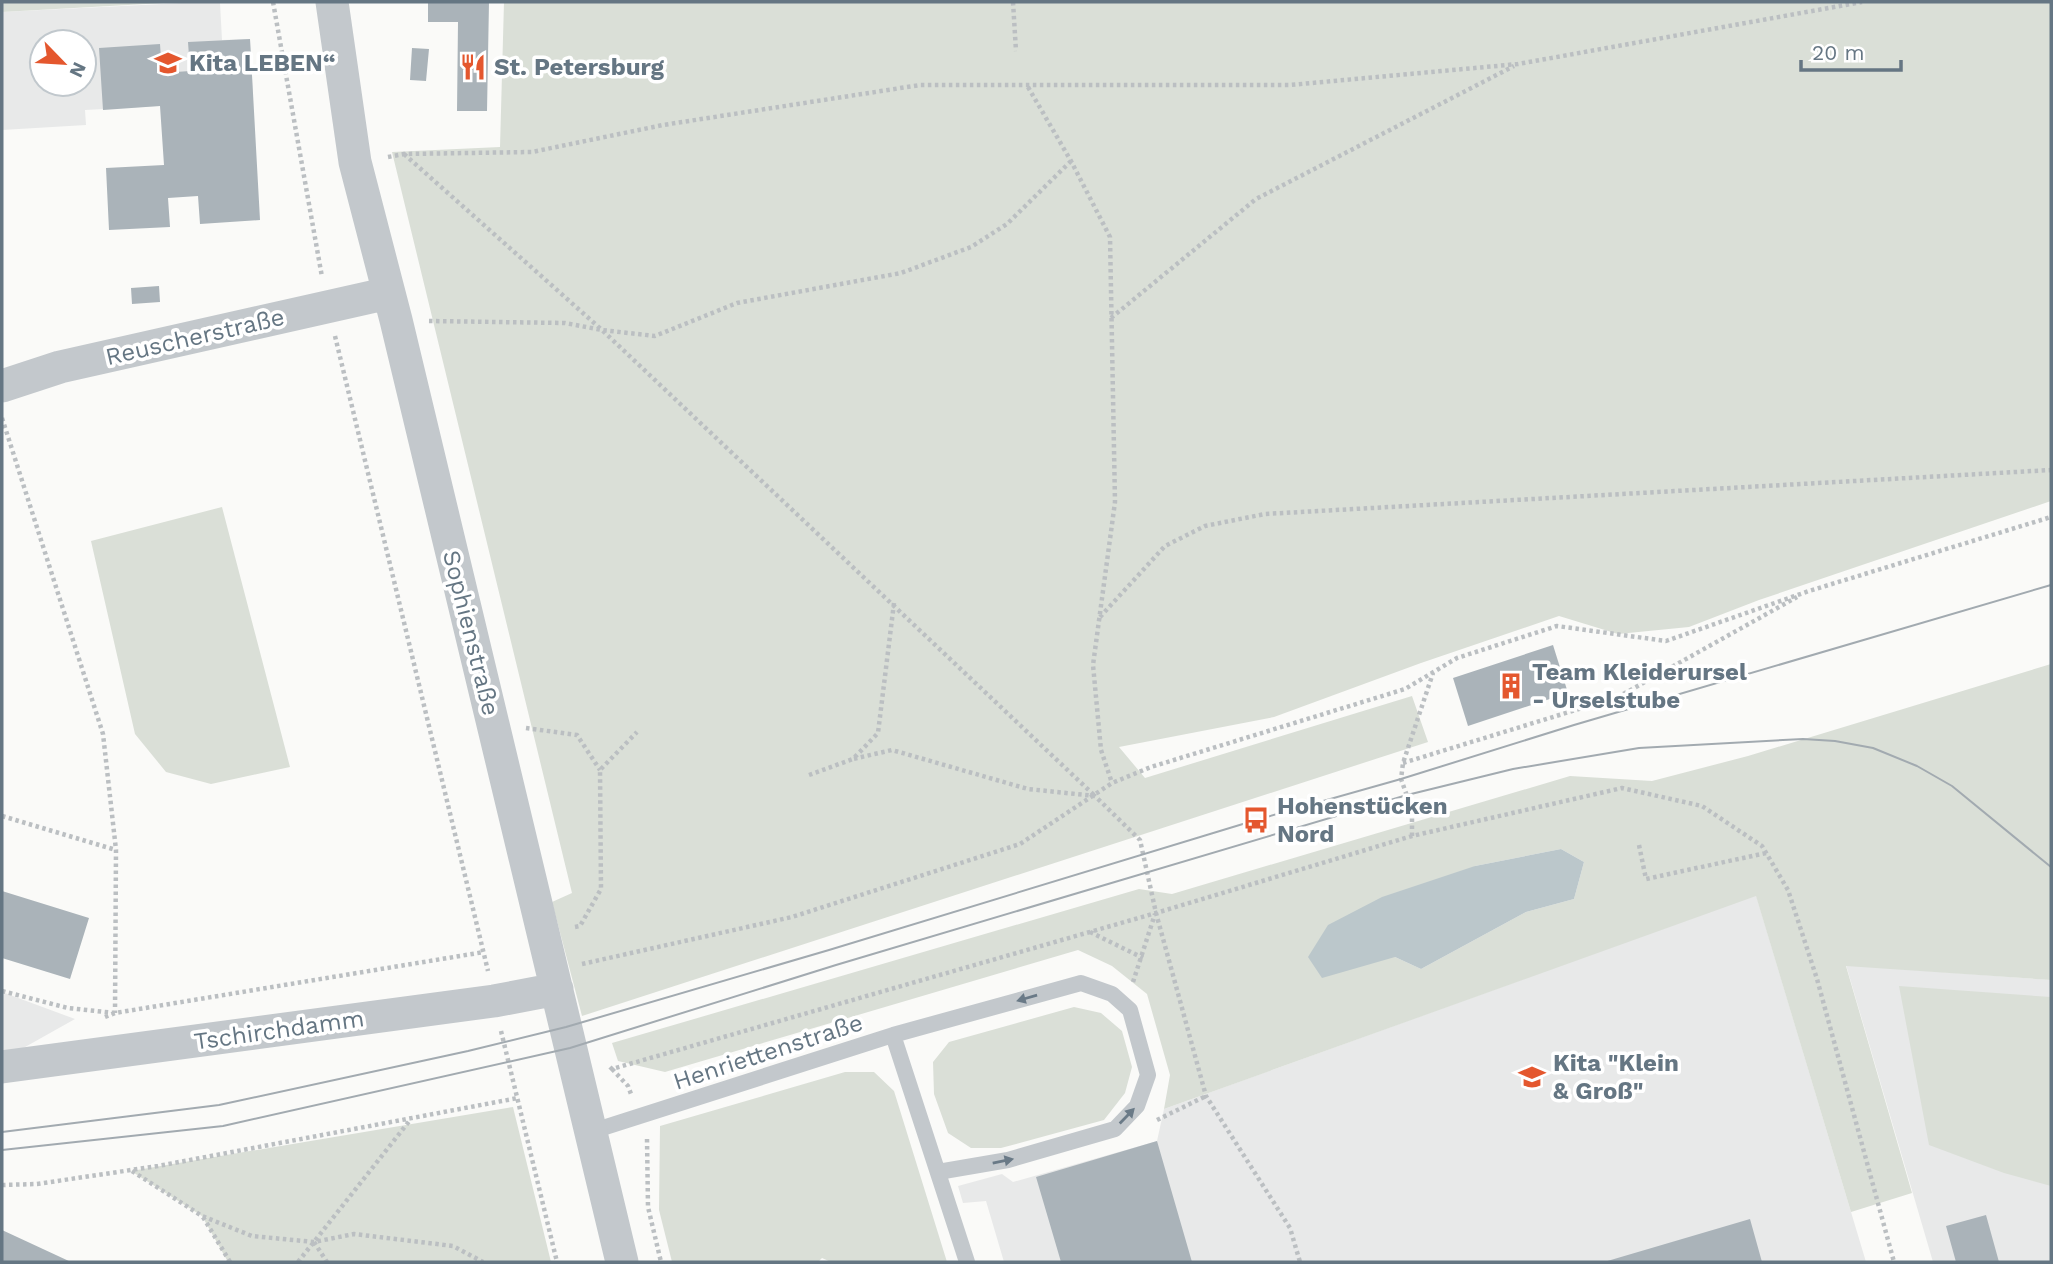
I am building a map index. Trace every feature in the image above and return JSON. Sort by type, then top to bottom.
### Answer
[{"type":"street","name":"Sophienstraße","points":[[332,2],[355,162],[393,307],[622,1262]]},
{"type":"street","name":"Reuscherstraße","points":[[2,386],[60,367],[328,308],[393,307]]},
{"type":"street","name":"Tschirchdamm","points":[[2,1067],[494,1001],[556,989]]},
{"type":"lane","points":[[892,1035],[1081,983],[1112,994],[1130,1010],[1148,1075],[1137,1106],[1115,1129],[1008,1160],[938,1172]]},
{"type":"lane","name":"Henriettenstraße","points":[[590,1132],[892,1035],[967,1262]]},
{"type":"path","points":[[273,2],[328,308],[557,1262]]},
{"type":"path","points":[[1013,2],[1016,51]]},
{"type":"path","points":[[355,162],[404,154],[532,152],[663,125],[920,85],[1290,85],[1518,64],[1862,2]]},
{"type":"path","points":[[1111,318],[1256,199],[1518,64]]},
{"type":"path","points":[[1027,86],[1110,237],[1115,502],[1093,665],[1101,750],[1112,783]]},
{"type":"path","points":[[404,154],[602,330],[894,603],[1140,840],[1156,913],[1206,1096],[1290,1228],[1300,1262]]},
{"type":"path","points":[[393,307],[565,323],[655,336],[737,303],[901,273],[971,247],[1007,224],[1071,162]]},
{"type":"path","points":[[2,416],[103,734],[116,850],[115,1013]]},
{"type":"path","points":[[1100,617],[1164,546],[1205,526],[1265,514],[2051,470]]},
{"type":"path","points":[[556,989],[585,962],[792,917],[1020,844],[1112,783],[1151,767],[1405,690],[1457,659],[1557,626],[1666,641],[1809,591],[2051,517]]},
{"type":"path","points":[[1403,762],[1618,697],[1809,591]]},
{"type":"path","points":[[853,759],[878,733],[894,603]]},
{"type":"path","points":[[1412,836],[1412,810],[1401,779],[1403,762],[1433,673]]},
{"type":"path","points":[[493,724],[577,735],[600,770],[601,889],[580,926]]},
{"type":"path","points":[[600,770],[637,732]]},
{"type":"path","points":[[809,775],[853,759],[892,750],[1028,789],[1095,796]]},
{"type":"path","points":[[612,1069],[1156,913],[1412,836],[1622,788],[1702,806],[1762,846],[1788,890],[1817,979],[1894,1262]]},
{"type":"path","points":[[2,816],[116,850]]},
{"type":"path","points":[[1639,845],[1646,879],[1766,853]]},
{"type":"path","points":[[1131,987],[1156,913]]},
{"type":"path","points":[[1089,931],[1143,958]]},
{"type":"path","points":[[2,991],[68,1009],[115,1013],[484,952]]},
{"type":"path","points":[[603,1060],[628,1086],[647,1140],[648,1207],[661,1262]]},
{"type":"path","points":[[2,1185],[37,1184],[131,1171],[518,1098]]},
{"type":"path","points":[[298,1262],[412,1118]]},
{"type":"path","points":[[131,1171],[202,1216],[252,1236],[314,1242],[354,1234],[453,1246],[483,1262]]},
{"type":"path","points":[[202,1216],[230,1262]]},
{"type":"path","points":[[314,1242],[327,1262]]},
{"type":"shaded area","points":[[2,2],[182,2],[2,12]]},
{"type":"shaded area","points":[[504,2],[2051,2],[2051,501],[1759,600],[1689,627],[1618,634],[1559,616],[1274,717],[1119,747],[1145,778],[1412,696],[1428,742],[582,1016],[552,902],[572,893],[392,152],[500,147]]},
{"type":"shaded area","name":"Kita LEBEN“","points":[[220,3],[222,40],[250,39],[253,97],[85,110],[86,125],[2,130],[2,12]]},
{"type":"shaded area","points":[[222,507],[290,767],[211,784],[166,772],[135,734],[91,541]]},
{"type":"shaded area","points":[[2051,664],[2051,980],[1846,966],[1912,1193],[1851,1212],[1756,896],[1164,1109],[1170,1075],[1147,994],[1112,966],[1078,950],[665,1072],[618,1061],[612,1043],[1139,889],[1172,894],[1570,776],[1652,781],[1748,756]],"holes":[[[1561,849],[1584,862],[1574,899],[1526,912],[1421,969],[1395,957],[1475,866]]]},
{"type":"shaded area","points":[[1561,849],[1584,862],[1574,899],[1526,912],[1421,969],[1395,957],[1322,978],[1308,957],[1328,925],[1382,897],[1475,866]]},
{"type":"shaded area","name":"Kita \"Klein & Groß\"","points":[[1756,895],[1866,1262],[1004,1262],[986,1201],[963,1203],[958,1186],[1002,1174],[1013,1182],[1157,1141],[1164,1109]]},
{"type":"shaded area","points":[[1846,965],[2051,980],[2051,1262],[1933,1262]]},
{"type":"shaded area","points":[[1899,986],[2051,997],[2051,1186],[2004,1173],[1929,1145]]},
{"type":"shaded area","points":[[2,992],[75,1019],[2,1060]]},
{"type":"shaded area","points":[[1074,1007],[1101,1013],[1122,1031],[1132,1067],[1125,1093],[1104,1120],[1001,1148],[971,1148],[948,1133],[934,1094],[933,1062],[949,1042]]},
{"type":"shaded area","points":[[845,1072],[874,1072],[894,1091],[947,1262],[831,1262],[822,1258],[818,1262],[672,1262],[659,1210],[660,1126]]},
{"type":"shaded area","points":[[513,1107],[551,1262],[228,1262],[202,1216],[131,1171]]},
{"type":"building","name":"St. Petersburg","points":[[428,2],[489,2],[487,111],[457,111],[458,22],[428,22]]},
{"type":"building","points":[[250,39],[260,220],[200,224],[198,196],[168,198],[170,227],[109,230],[106,168],[164,165],[160,106],[103,110],[99,48],[160,44],[162,73],[190,71],[188,42]]},
{"type":"building","points":[[412,48],[429,49],[426,81],[410,80]]},
{"type":"building","points":[[159,286],[160,302],[132,304],[131,288]]},
{"type":"building","name":"Team Kleiderursel - Urselstube","points":[[1553,645],[1568,693],[1468,726],[1453,678]]},
{"type":"building","points":[[2,891],[89,918],[70,979],[2,958]]},
{"type":"building","points":[[1157,1141],[1192,1262],[1061,1262],[1036,1177]]},
{"type":"building","points":[[1986,1215],[1999,1262],[1956,1262],[1946,1226]]},
{"type":"building","points":[[1750,1219],[1762,1262],[1604,1262]]},
{"type":"building","points":[[2,1230],[71,1262],[2,1262]]},
{"type":"tram line","points":[[2,1132],[219,1105],[566,1027],[2051,585]]},
{"type":"tram line","points":[[2,1150],[223,1126],[570,1048],[836,965],[1407,795],[1513,769],[1639,748],[1803,739],[1873,748],[1917,766],[1952,786],[2051,867]]},
{"type":"place","name":"Kita LEBEN“","points":[[168,63]]},
{"type":"place","name":"St. Petersburg","points":[[473,67]]},
{"type":"place","name":"Team Kleiderursel - Urselstube","points":[[1511,686]]},
{"type":"place","name":"Hohenstücken Nord","points":[[1256,820]]},
{"type":"place","name":"Kita \"Klein & Groß\"","points":[[1532,1077]]}]
